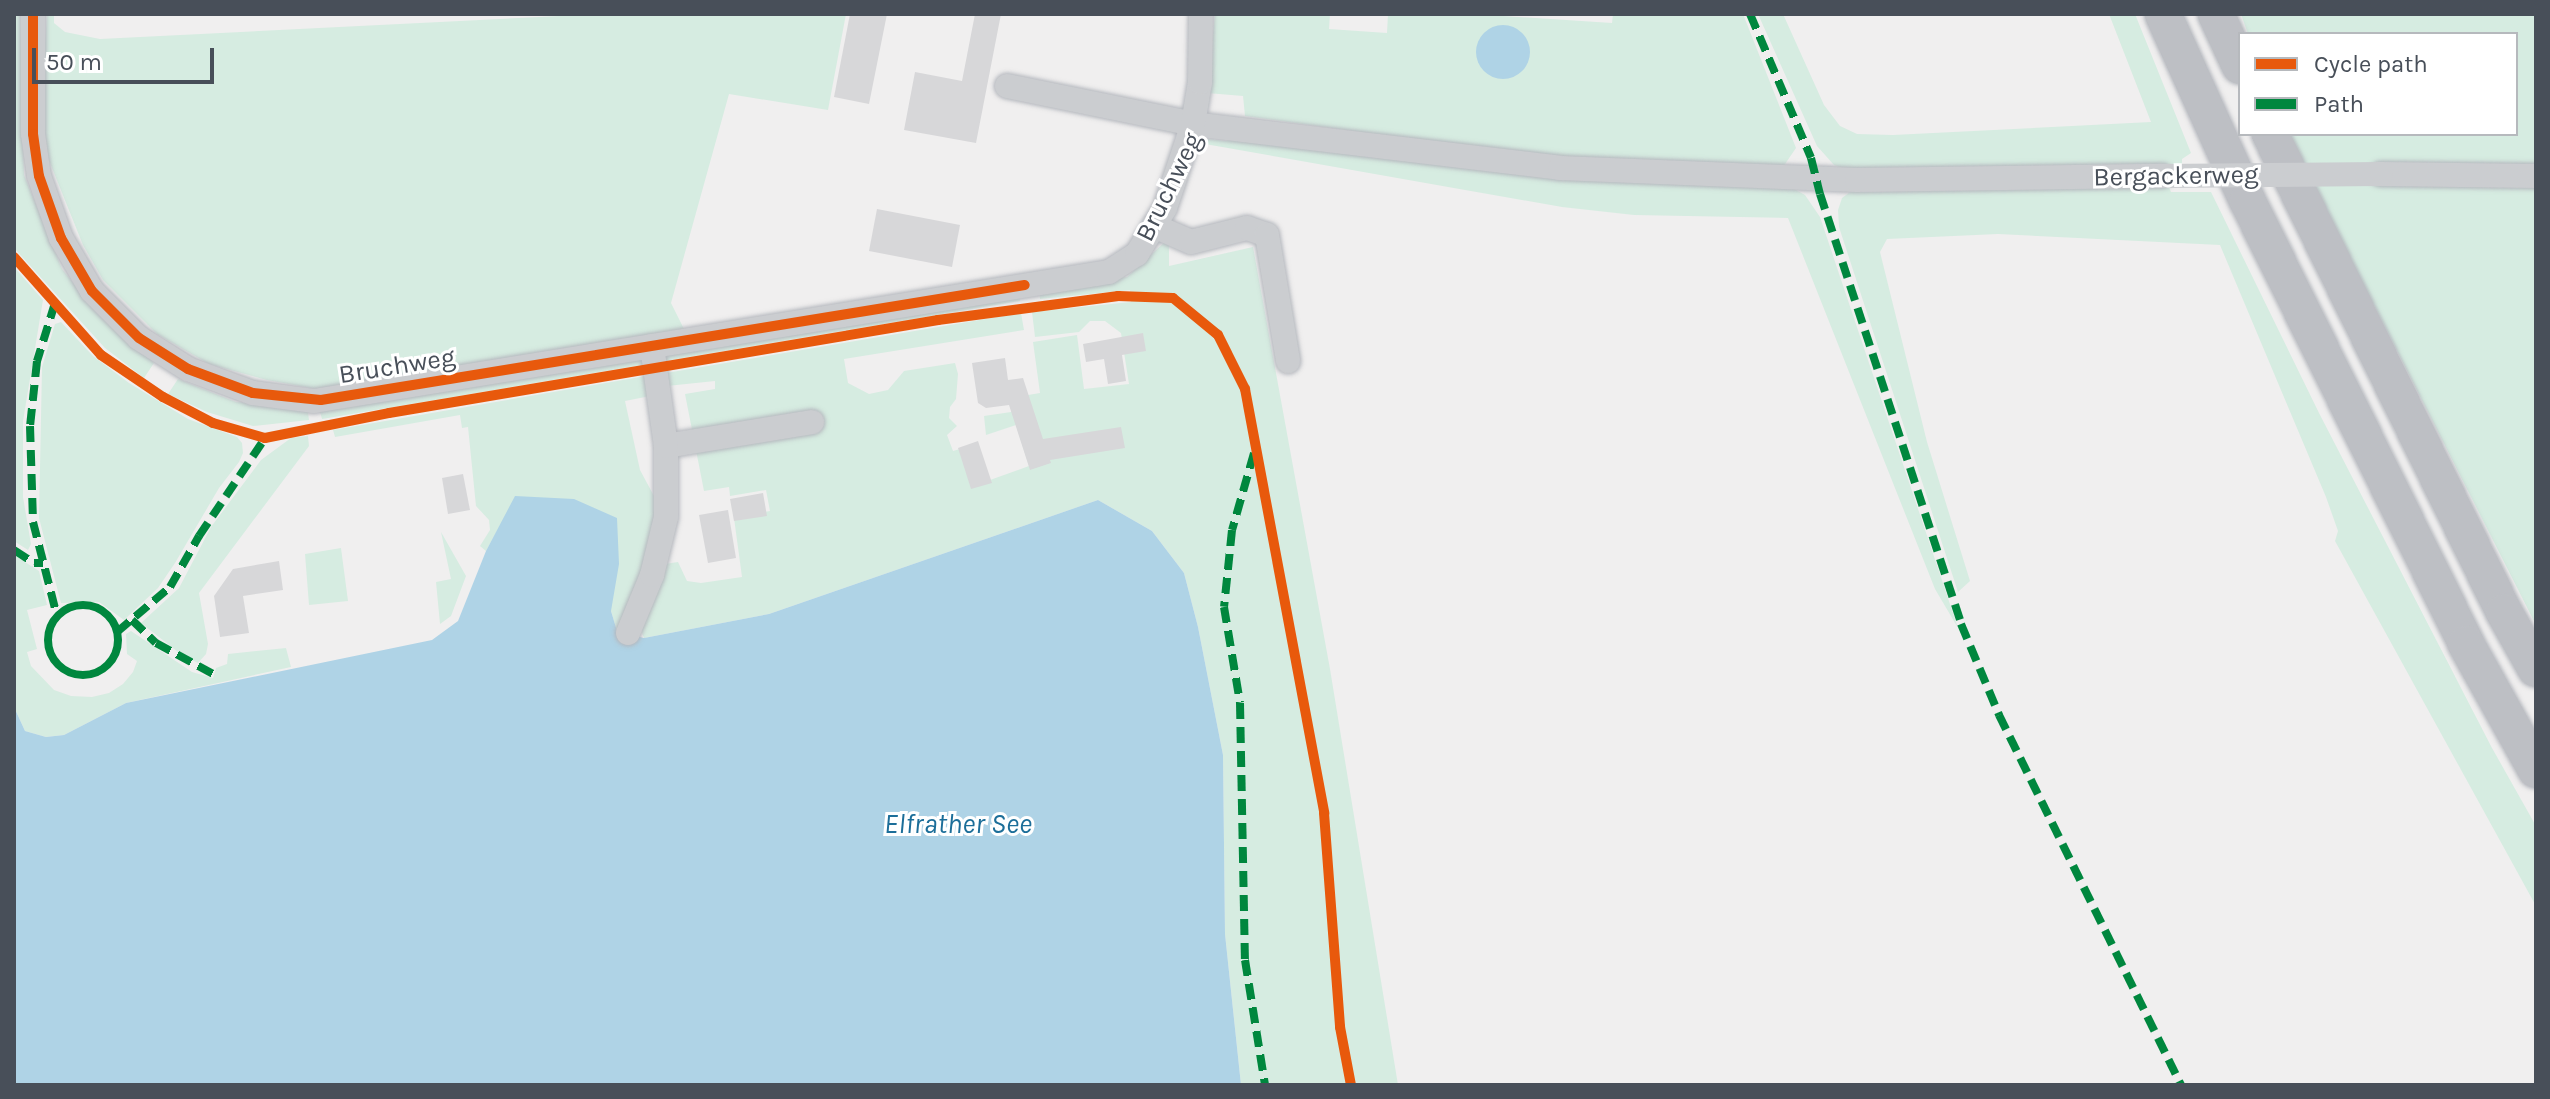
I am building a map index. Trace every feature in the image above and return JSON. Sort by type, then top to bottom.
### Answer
[{"type":"highway","points":[[2163,14],[2255,216],[2466,644],[2536,770]]},
{"type":"highway","points":[[2216,14],[2238,62]]},
{"type":"highway","points":[[2271,136],[2504,612],[2536,669]]},
{"type":"street","name":"Bruchweg","points":[[33,14],[33,134],[39,176],[61,238],[92,291],[139,338],[188,369],[253,393],[314,401],[1109,272],[1137,254],[1165,208],[1193,124],[1560,168],[1817,178]]},
{"type":"street","points":[[1007,86],[1193,124],[1200,82],[1201,14]]},
{"type":"street","name":"Bergackerweg","points":[[1817,178],[2381,174],[2536,176]]},
{"type":"street","points":[[1154,226],[1191,242],[1247,228],[1267,235],[1288,361]]},
{"type":"street","points":[[628,633],[652,575],[666,517],[666,446],[652,346]]},
{"type":"street","points":[[666,446],[812,422]]},
{"type":"green space","points":[[14,14],[20,14],[24,175],[62,269],[100,316],[154,363],[144,378],[105,348],[14,248]]},
{"type":"green space","points":[[47,14],[54,14],[54,23],[65,32],[100,39],[600,14],[846,14],[828,110],[729,94],[671,303],[685,331],[316,389],[209,364],[157,334],[103,280],[83,245],[46,153],[43,73]]},
{"type":"green space","points":[[1215,14],[1330,14],[1329,29],[1387,33],[1388,14],[1473,14],[1612,23],[1613,14],[1743,14],[1796,148],[1783,167],[1547,158],[1245,116],[1243,96],[1207,93]]},
{"type":"green space","points":[[1758,14],[1783,14],[1824,105],[1840,126],[1857,134],[1893,135],[2151,122],[2109,14],[2135,14],[2191,153],[2182,159],[2182,167],[1851,171],[1834,165],[1817,146]]},
{"type":"green space","points":[[2241,14],[2536,14],[2536,625],[2288,136],[2518,136],[2518,32],[2247,32]]},
{"type":"green space","points":[[1237,137],[1792,188],[1805,195],[1820,217],[1958,628],[1935,589],[1788,218],[1634,215],[1562,207],[1205,144],[1208,139],[1226,141]]},
{"type":"green space","points":[[2169,187],[2171,192],[2211,192],[2319,413],[2492,748],[2536,826],[2536,906],[2335,541],[2338,531],[2326,497],[2220,245],[1998,234],[1887,239],[1880,252],[1927,442],[1970,581],[1958,592],[1839,227],[1838,210],[1842,198],[1850,192]]},
{"type":"green space","points":[[1169,238],[1169,266],[1253,247],[1330,669],[1398,1085],[1241,1085],[1225,934],[1223,755],[1184,573],[1152,531],[1098,500],[769,614],[644,638],[639,625],[665,564],[678,562],[687,581],[701,583],[742,577],[734,518],[770,511],[766,490],[730,496],[729,487],[704,491],[685,394],[715,389],[715,381],[667,386],[666,373],[1021,313],[1024,330],[844,359],[848,383],[869,394],[888,390],[904,371],[955,363],[958,374],[956,399],[950,407],[949,418],[957,426],[947,435],[953,451],[977,444],[990,480],[1029,466],[1016,425],[986,435],[984,416],[1011,412],[1016,397],[1040,393],[1033,342],[1077,335],[1084,389],[1129,384],[1121,333],[1105,321],[1090,321],[1079,332],[1035,337],[1032,312],[1131,302],[1130,290],[1040,299],[1039,288],[1127,277]]},
{"type":"green space","points":[[14,267],[43,300],[23,421],[23,497],[31,544],[28,550],[14,541]]},
{"type":"green space","points":[[1018,291],[1020,301],[322,419],[319,408]]},
{"type":"green space","points":[[61,322],[93,356],[129,383],[188,419],[237,437],[242,443],[243,453],[239,462],[219,488],[175,563],[158,588],[124,620],[99,602],[61,603],[39,518],[42,367],[55,324]]},
{"type":"green space","points":[[652,375],[655,395],[625,401],[640,470],[654,496],[654,525],[648,563],[617,631],[611,611],[497,531],[486,551],[480,546],[490,530],[489,520],[476,506],[468,427],[462,428],[460,415],[335,437],[333,430]]},
{"type":"green space","points":[[178,379],[236,402],[307,406],[309,420],[253,426],[207,412],[168,394]]},
{"type":"green space","points":[[308,436],[309,446],[199,593],[208,644],[206,654],[198,663],[182,655],[141,623],[179,588],[211,527],[261,460],[291,438]]},
{"type":"green space","points":[[441,532],[466,576],[451,616],[440,624],[436,582],[451,579]]},
{"type":"green space","points":[[341,548],[348,601],[309,605],[305,554]]},
{"type":"green space","points":[[14,555],[39,571],[47,605],[27,610],[37,649],[27,652],[31,666],[54,690],[71,696],[92,697],[109,693],[123,684],[137,661],[127,654],[126,634],[131,631],[192,672],[213,678],[216,668],[227,664],[228,654],[286,648],[291,667],[126,703],[64,735],[46,737],[25,731],[14,707]]},
{"type":"water","points":[[1503,25],[1522,33],[1530,52],[1522,71],[1503,79],[1484,71],[1476,52],[1484,33]]},
{"type":"water","name":"Elfrather See","points":[[515,496],[574,499],[617,518],[619,564],[611,611],[617,631],[644,638],[769,614],[1098,500],[1152,531],[1184,573],[1223,755],[1225,934],[1241,1085],[14,1085],[14,707],[25,731],[46,737],[64,735],[126,703],[432,640],[458,621],[486,551]]},
{"type":"building","points":[[850,14],[887,14],[869,104],[834,97]]},
{"type":"building","points":[[975,14],[1001,14],[976,143],[904,130],[915,72],[962,81]]},
{"type":"building","points":[[877,209],[960,225],[952,267],[869,251]]},
{"type":"building","points":[[1143,333],[1146,351],[1122,355],[1126,381],[1108,384],[1104,359],[1086,362],[1083,344]]},
{"type":"building","points":[[1005,358],[1008,380],[1023,378],[1043,439],[1121,427],[1125,448],[1050,460],[1051,463],[1030,470],[1009,405],[986,408],[978,403],[972,363]]},
{"type":"building","points":[[978,441],[992,483],[971,489],[958,448]]},
{"type":"building","points":[[463,474],[470,510],[448,514],[442,478]]},
{"type":"building","points":[[763,493],[767,516],[734,521],[730,499]]},
{"type":"building","points":[[728,510],[736,558],[708,563],[699,515]]},
{"type":"building","points":[[279,561],[283,590],[243,596],[249,633],[220,637],[214,596],[233,569]]},
{"type":"marked path","points":[[1750,14],[1811,158],[1820,194],[1961,624],[1999,715],[2181,1085]]},
{"type":"marked path","points":[[55,303],[37,361],[30,426],[33,522],[57,616]]},
{"type":"marked path","points":[[117,632],[170,587],[199,536],[265,438]]},
{"type":"marked path","points":[[1254,453],[1232,530],[1224,607],[1240,703],[1245,960],[1265,1085]]},
{"type":"marked path","points":[[14,550],[34,563],[43,563]]},
{"type":"marked path","points":[[83,605],[108,615],[118,640],[108,665],[83,675],[58,665],[48,640],[58,615],[83,605]]},
{"type":"marked path","points":[[132,620],[156,643],[213,674]]},
{"type":"cycle path","points":[[33,14],[33,134],[39,176],[61,238],[92,291],[139,338],[188,369],[253,393],[321,400],[1025,285]]},
{"type":"cycle path","points":[[14,257],[101,355],[163,397],[213,423],[265,438],[389,413],[938,320],[1118,296],[1173,298],[1218,335],[1245,389],[1324,813],[1340,1027],[1351,1085]]}]
